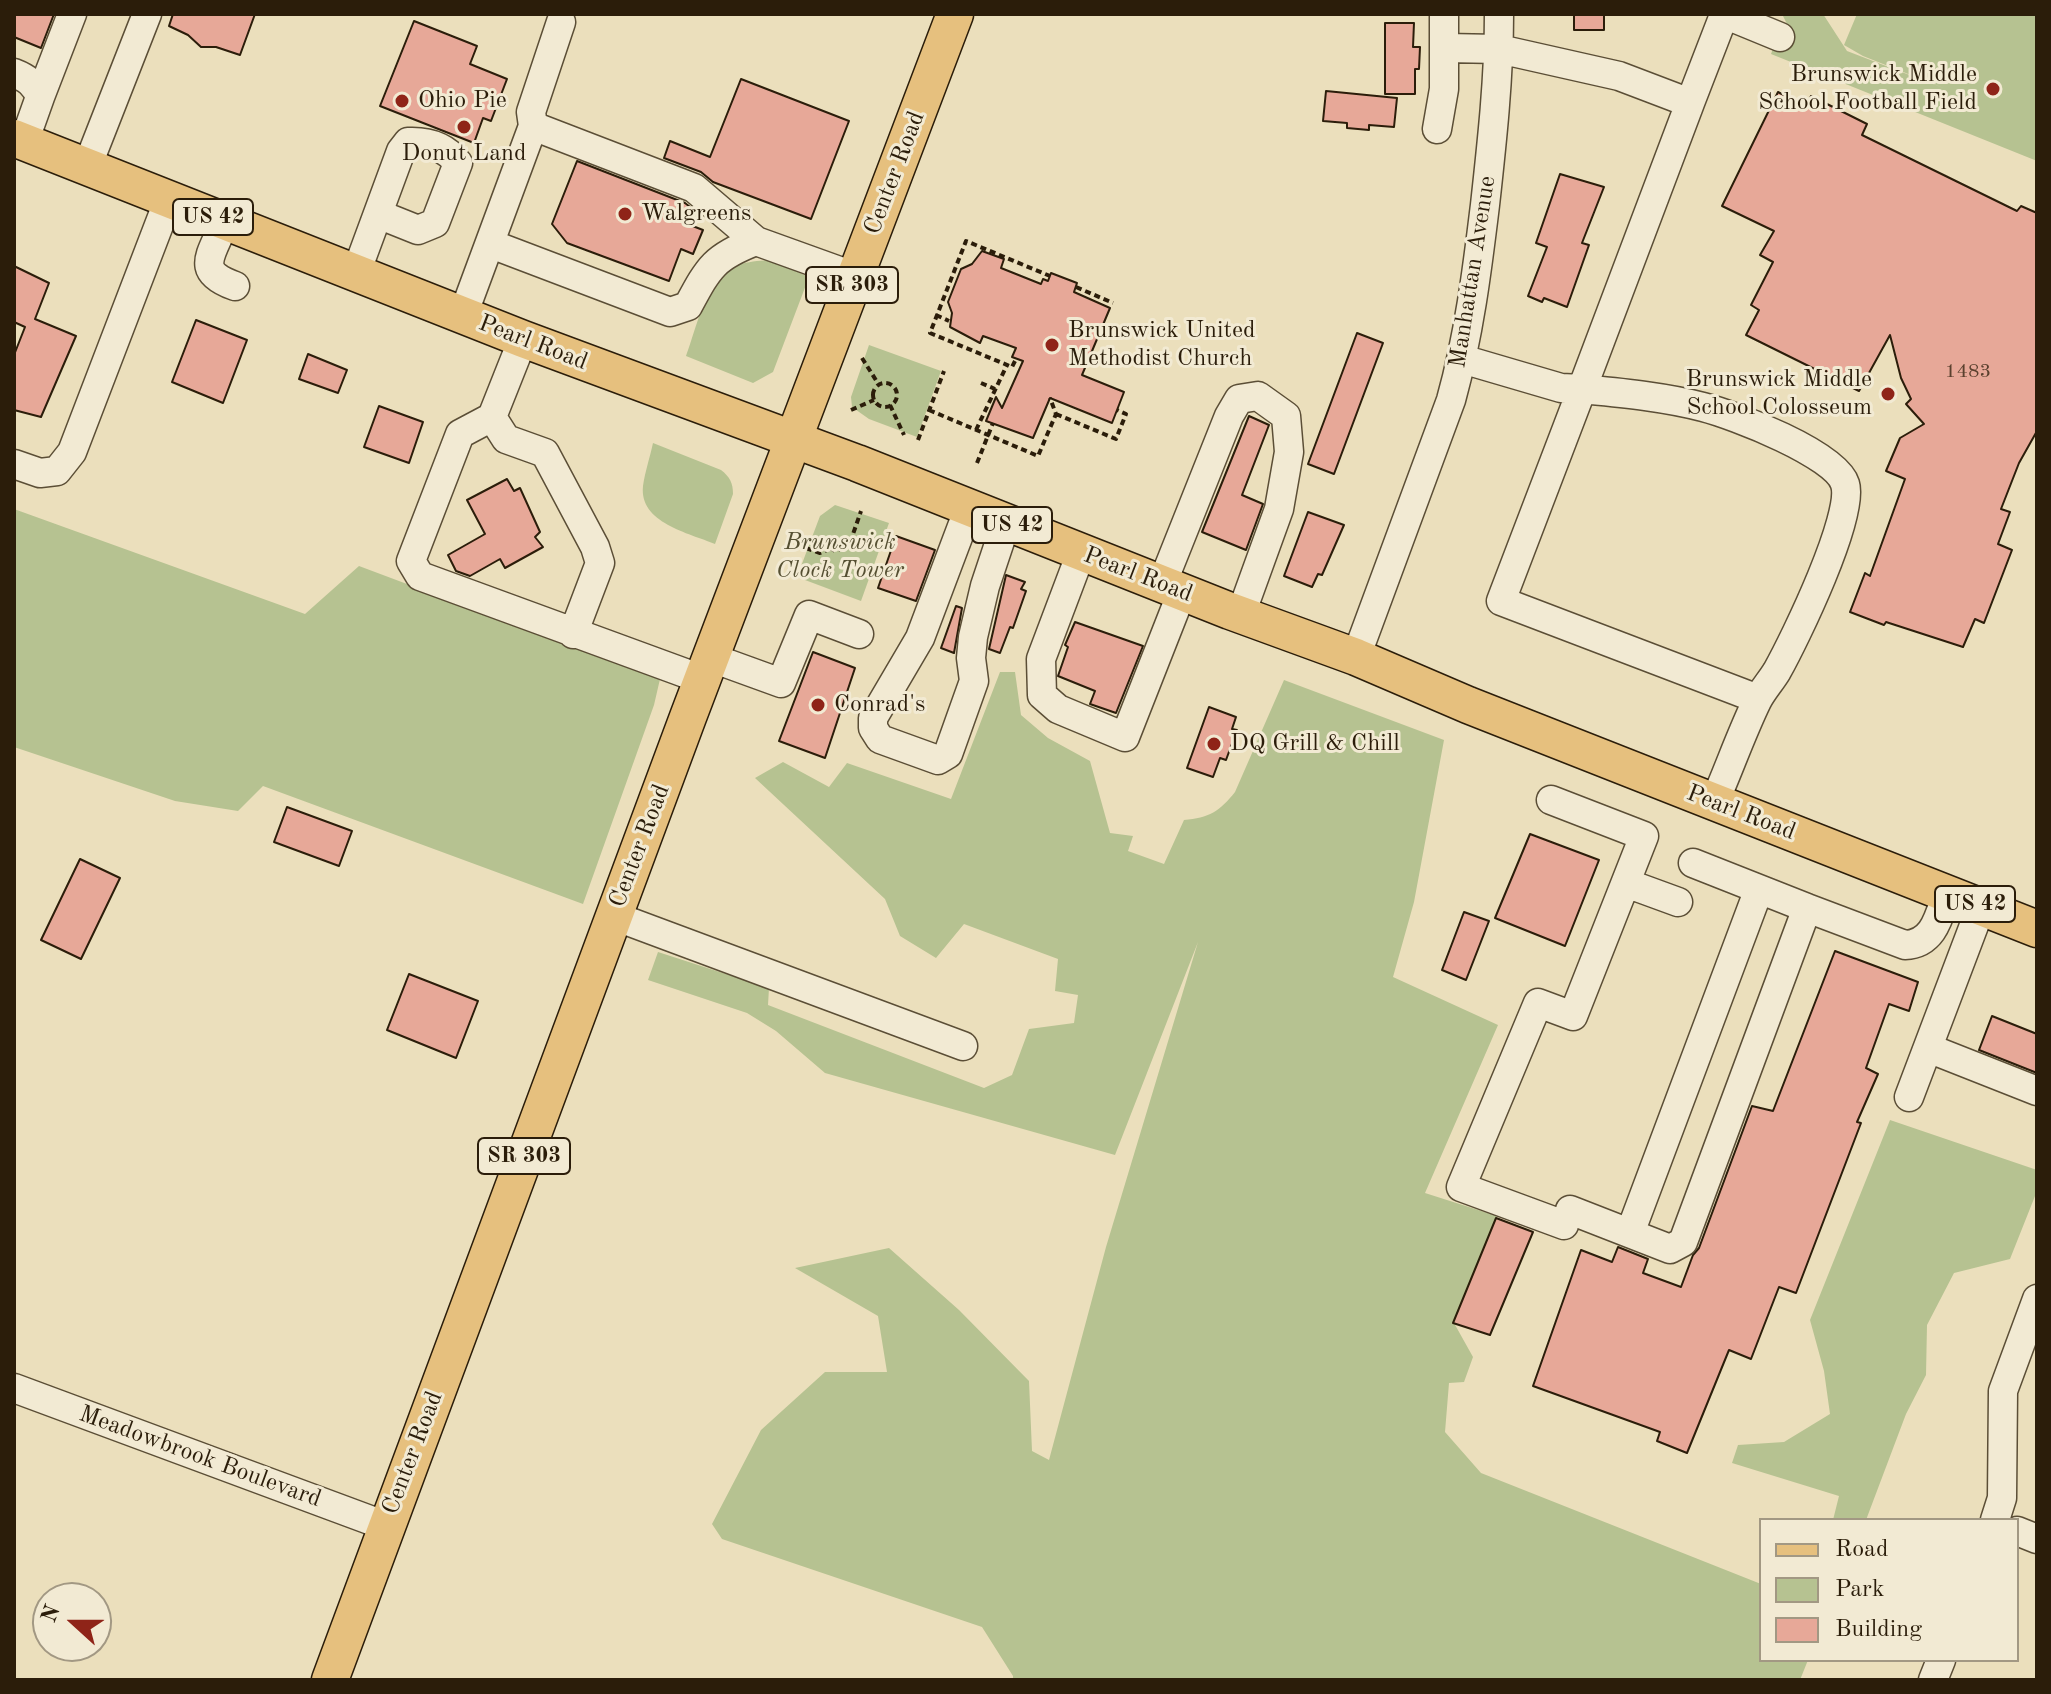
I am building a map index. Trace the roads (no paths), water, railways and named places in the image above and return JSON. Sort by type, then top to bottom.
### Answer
[{"type":"main road","name":"Center Road","points":[[334,1679],[386,1526],[955,14]]},
{"type":"main road","name":"Pearl Road","points":[[19,140],[523,339],[857,463],[1081,553],[1356,657],[1468,705],[2037,929]]},
{"type":"street","points":[[19,140],[40,97],[72,14]]},
{"type":"street","points":[[87,167],[147,14]]},
{"type":"street","points":[[1437,129],[1444,89],[1444,14]]},
{"type":"street","name":"Manhattan Avenue","points":[[1356,657],[1451,400],[1462,359],[1471,316],[1482,228],[1499,49],[1499,14]]},
{"type":"street","points":[[1758,699],[1501,601],[1724,14],[1780,37]]},
{"type":"street","points":[[463,315],[533,126],[531,112],[561,22]]},
{"type":"street","points":[[1446,48],[1499,49],[1619,76],[1690,103]]},
{"type":"street","points":[[14,73],[26,78],[40,97]]},
{"type":"street","points":[[533,126],[694,188],[756,241],[856,277]]},
{"type":"street","points":[[14,464],[40,473],[57,471],[72,452],[169,199]]},
{"type":"street","points":[[356,273],[378,214]]},
{"type":"street","points":[[225,221],[209,270],[213,277],[235,286]]},
{"type":"street","points":[[491,244],[670,312],[688,306],[708,270],[727,252],[756,241]]},
{"type":"street","points":[[523,339],[492,417],[460,434],[411,561],[420,576],[573,634],[708,669],[781,683],[809,615],[859,634]]},
{"type":"street","points":[[1462,359],[1561,388],[1702,406],[1793,443],[1841,473],[1847,488],[1847,503],[1830,553],[1789,647],[1758,699],[1714,803]]},
{"type":"street","points":[[1081,553],[1041,659],[1042,695],[1058,709],[1125,737],[1229,416],[1239,399],[1258,396],[1286,416],[1289,452],[1279,509],[1241,614]]},
{"type":"street","points":[[492,417],[506,439],[545,453],[595,547],[600,563],[573,634]]},
{"type":"street","points":[[969,508],[920,638],[873,718],[873,728],[880,739],[938,760],[948,754],[974,681],[971,658],[973,637],[985,586],[1006,523]]},
{"type":"street","points":[[1551,800],[1644,836],[1573,1016],[1538,1003],[1461,1187],[1630,1233],[1670,1249],[1683,1242],[1807,908]]},
{"type":"street","points":[[1693,863],[1905,945],[1923,942],[1936,926],[1947,893]]},
{"type":"street","points":[[1626,883],[1678,902]]},
{"type":"street","points":[[1630,1233],[1759,889]]},
{"type":"street","points":[[1909,1097],[1981,907]]},
{"type":"street","points":[[614,916],[963,1046]]},
{"type":"street","points":[[1930,1044],[2037,1079]]},
{"type":"street","points":[[1930,1044],[2037,1091]]},
{"type":"street","points":[[1996,1518],[2003,1490],[2003,1391],[2037,1299]]},
{"type":"street","name":"Meadowbrook Boulevard","points":[[14,1388],[386,1526]]},
{"type":"place","name":"Brunswick Middle School Football Field","points":[[1993,89]]},
{"type":"place","name":"Ohio Pie","points":[[402,101]]},
{"type":"place","name":"Donut Land","points":[[464,127]]},
{"type":"place","name":"Walgreens","points":[[625,214]]},
{"type":"place","name":"Brunswick United Methodist Church","points":[[1052,345]]},
{"type":"place","name":"Brunswick Middle School Colosseum","points":[[1888,394]]},
{"type":"place","name":"Conrad's","points":[[818,705]]},
{"type":"place","name":"DQ Grill & Chill","points":[[1214,744]]},
{"type":"park label","name":"Brunswick Clock Tower","points":[[840,557]]}]
